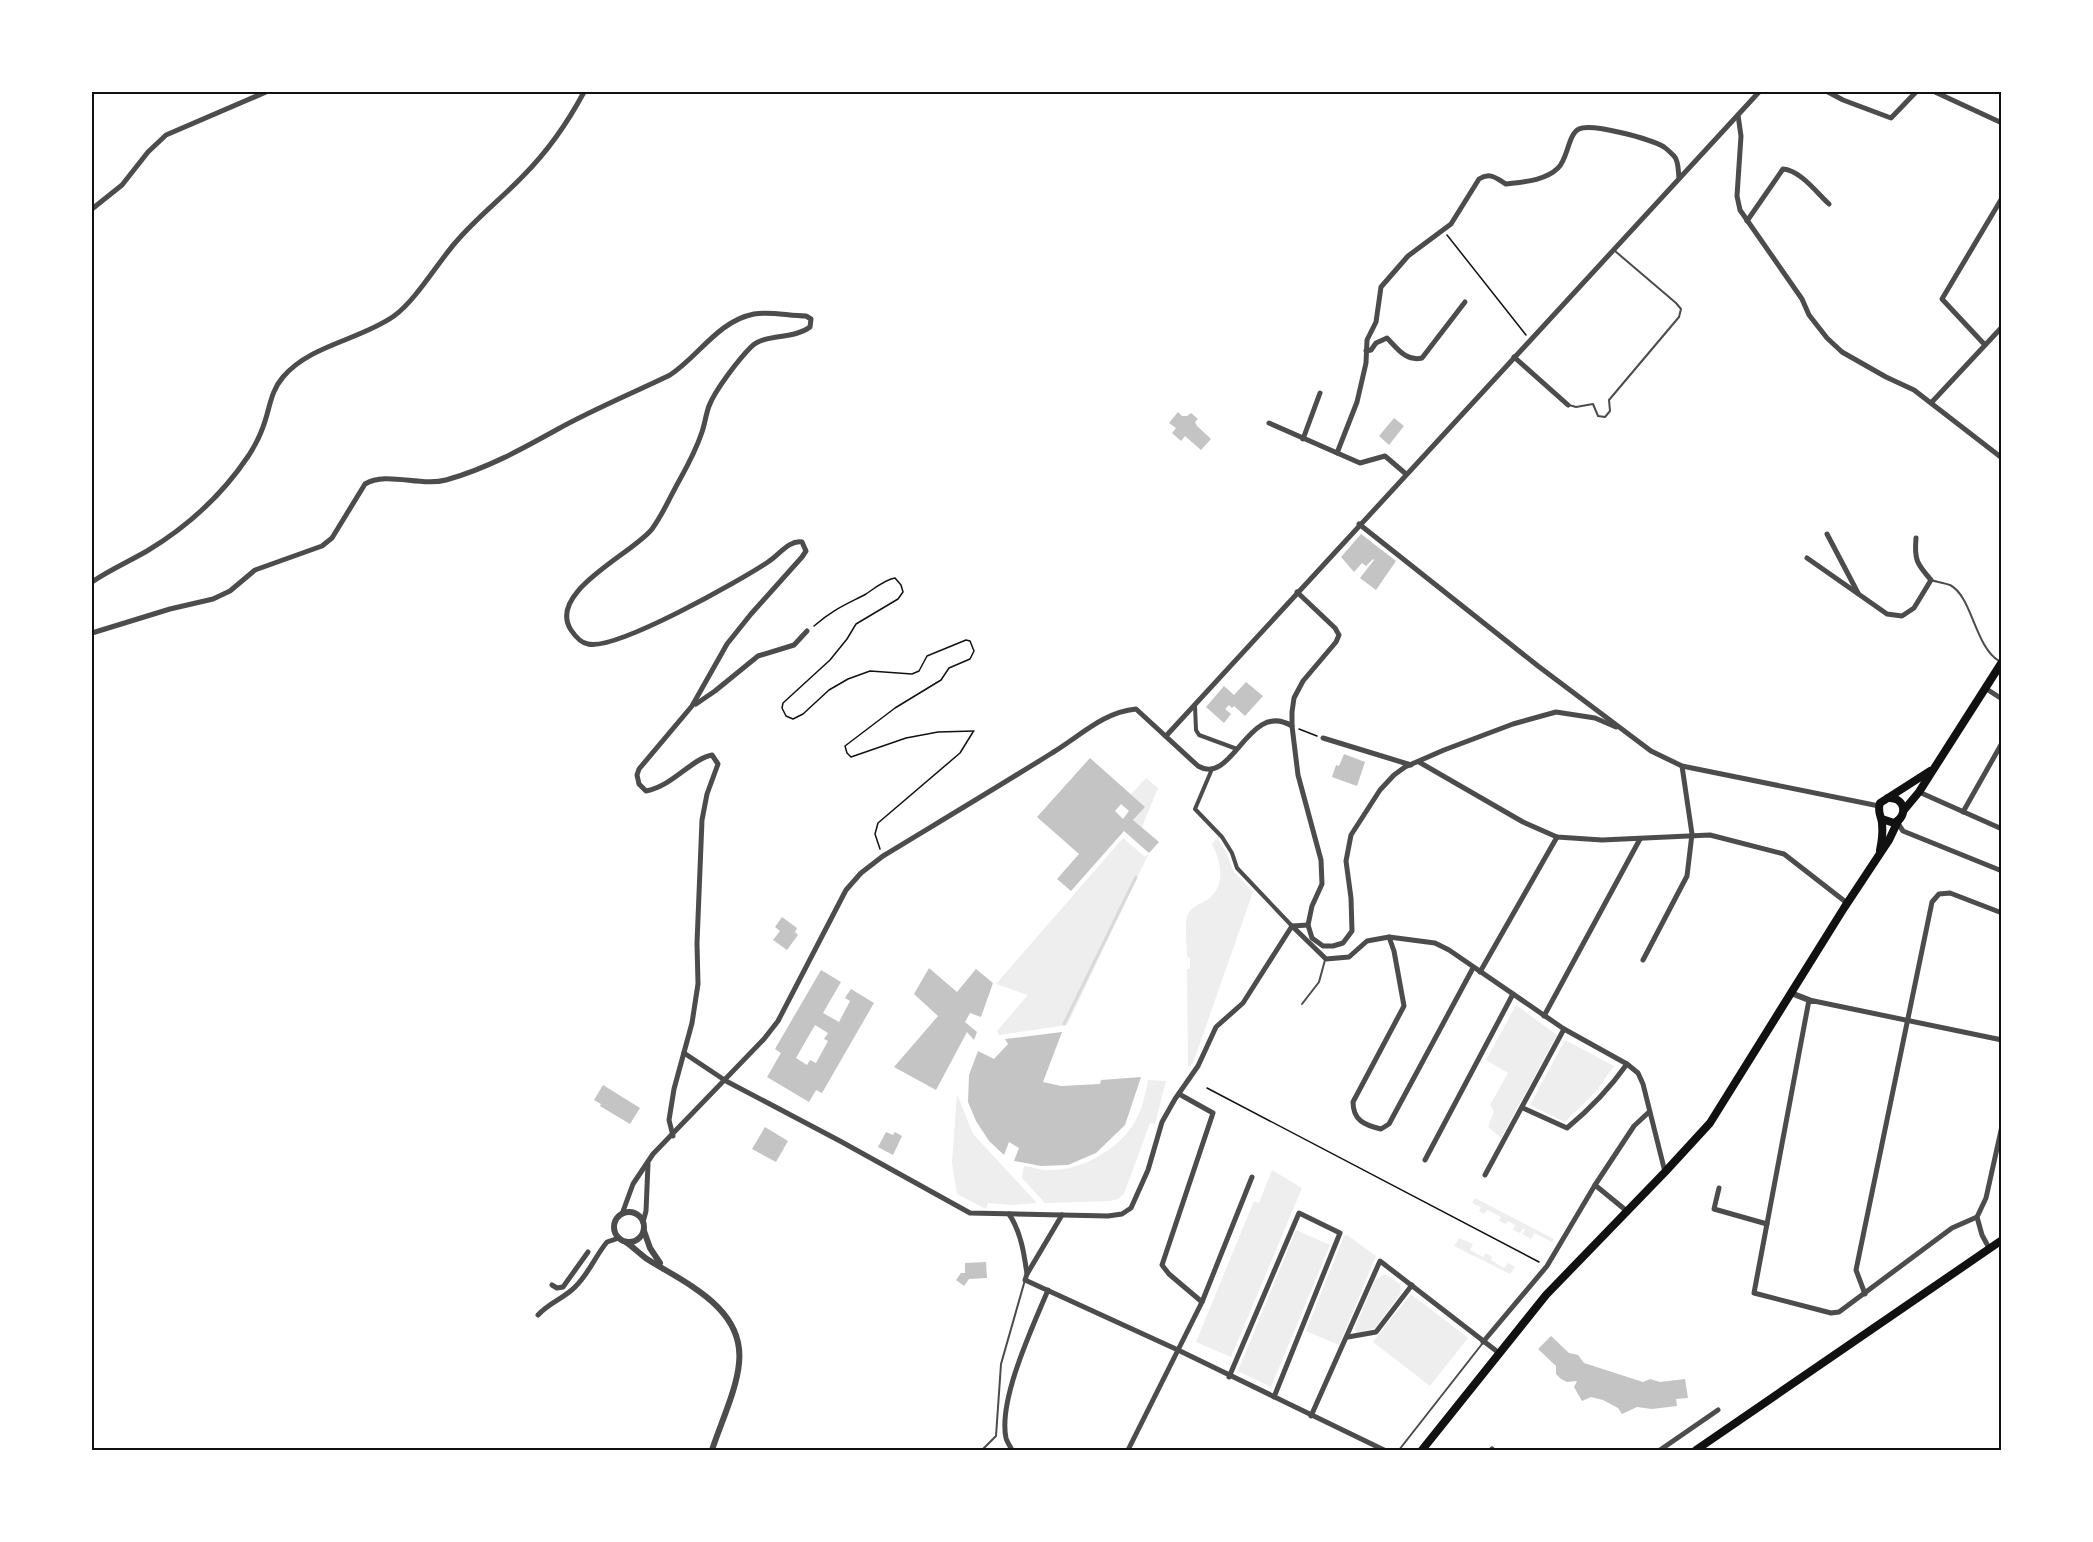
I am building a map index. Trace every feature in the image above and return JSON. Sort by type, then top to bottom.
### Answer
[{"type":"main road","points":[[1422,1450],[1549,1292],[1628,1212],[1710,1123],[1880,854],[1904,810],[1919,792],[2001,662]]},
{"type":"main road","points":[[1880,854],[1883,837],[1879,806],[1886,798],[1935,767]]},
{"type":"main road","points":[[1886,798],[1898,800],[1904,810]]},
{"type":"main road","points":[[1882,819],[1889,823],[1898,822]]},
{"type":"main road","points":[[1696,1450],[2001,1240]]},
{"type":"street","points":[[92,209],[122,184],[148,152],[166,135],[266,92]]},
{"type":"street","points":[[92,582],[105,572],[145,552],[200,512],[249,455],[263,427],[270,398],[283,376],[308,355],[363,334],[395,315],[475,221],[523,177],[543,155],[584,92]]},
{"type":"street","points":[[1166,736],[1759,92]]},
{"type":"street","points":[[1828,92],[1891,118],[1916,92]]},
{"type":"street","points":[[1935,92],[2001,123]]},
{"type":"street","points":[[1738,115],[1741,136],[1737,196],[1740,210],[1802,299],[1809,315],[1827,338],[1842,352],[1914,390],[2001,458]]},
{"type":"street","points":[[1336,453],[1357,402],[1366,363],[1367,340],[1376,322],[1381,287],[1408,256],[1452,224],[1479,179],[1485,175],[1491,175],[1506,184],[1538,179],[1558,168],[1569,149],[1573,134],[1580,128],[1596,128],[1664,147],[1676,158],[1679,178]]},
{"type":"street","points":[[1747,220],[1783,169],[1789,170],[1803,180],[1829,204]]},
{"type":"street","points":[[1985,345],[1942,299],[2001,198]]},
{"type":"street","points":[[1366,351],[1387,338],[1408,358],[1414,360],[1422,358],[1466,302]]},
{"type":"street","points":[[92,633],[138,618],[213,599],[230,591],[255,570],[322,546],[332,538],[365,484],[374,478],[430,482],[444,481],[474,471],[670,375],[734,322],[753,314],[806,316],[811,319],[812,324],[804,333],[758,342],[747,352],[716,392],[709,405],[702,433],[687,467],[651,530],[634,547],[611,560],[594,575],[567,607],[568,624],[578,638],[587,644],[609,642],[640,631],[714,594],[769,561],[792,543],[802,542],[806,551],[727,644],[692,706],[637,774],[639,784],[646,791],[663,786],[703,758],[712,755],[718,764],[707,794],[702,820],[697,943],[698,984],[692,1023],[674,1089],[669,1120],[673,1136]]},
{"type":"street","points":[[1931,403],[2001,327]]},
{"type":"street","points":[[1514,357],[1568,405]]},
{"type":"street","points":[[1303,439],[1320,393]]},
{"type":"street","points":[[1269,423],[1360,463],[1385,456],[1406,474]]},
{"type":"street","points":[[1359,524],[1616,727],[1651,751],[1682,766],[1879,806]]},
{"type":"street","points":[[1827,534],[1859,594]]},
{"type":"street","points":[[1807,558],[1887,614],[1902,616],[1914,608],[1931,580],[1917,563],[1916,538]]},
{"type":"street","points":[[1297,592],[1332,625],[1339,635],[1336,642],[1298,688],[1292,705],[1298,775],[1321,860],[1322,884],[1312,906],[1308,925],[1312,938],[1323,946],[1338,945],[1352,931],[1351,898],[1346,861],[1351,835],[1380,790],[1394,775],[1444,750],[1513,724],[1556,712],[1595,718],[1616,727]]},
{"type":"street","points":[[692,706],[715,691],[758,656],[794,645],[807,631]]},
{"type":"street","points":[[1985,688],[2001,699]]},
{"type":"street","points":[[1194,705],[1196,730],[1199,735],[1237,749]]},
{"type":"street","points":[[712,1450],[736,1378],[739,1362],[736,1336],[725,1314],[713,1302],[623,1240],[615,1233],[614,1226],[622,1214],[633,1184],[653,1154],[726,1081],[764,1040],[778,1021],[846,890],[861,873],[883,856],[1113,714],[1136,709],[1198,766],[1205,769],[1212,769],[1222,764],[1267,722],[1280,720],[1292,726]]},
{"type":"street","points":[[1323,738],[1411,765]]},
{"type":"street","points":[[1963,812],[2001,743]]},
{"type":"street","points":[[1419,762],[1523,822],[1557,837],[1602,840],[1692,834],[1710,835],[1784,854],[1847,903]]},
{"type":"street","points":[[1643,960],[1687,876],[1692,834],[1682,766]]},
{"type":"street","points":[[1212,769],[1194,809],[1226,842],[1237,868],[1326,959],[1349,957],[1367,941],[1389,937],[1435,943],[1449,950],[1544,1016],[1628,1064],[1638,1073],[1665,1172]]},
{"type":"street","points":[[1919,792],[2001,829]]},
{"type":"street","points":[[1898,822],[1903,831],[2001,872]]},
{"type":"street","points":[[1480,972],[1557,837]]},
{"type":"street","points":[[1544,1016],[1640,839]]},
{"type":"street","points":[[1865,1294],[1856,1270],[1932,902],[1939,894],[1950,893],[2000,912],[2001,903]]},
{"type":"street","points":[[1292,926],[1308,925]]},
{"type":"street","points":[[684,1053],[726,1081],[970,1213],[1108,1216],[1122,1214],[1131,1208],[1148,1170],[1162,1122],[1198,1066],[1216,1027],[1243,1003],[1292,926]]},
{"type":"street","points":[[1389,937],[1396,960],[1404,1006],[1353,1101],[1353,1109],[1358,1120],[1370,1126],[1381,1129],[1389,1124],[1473,968]]},
{"type":"street","points":[[1791,993],[1809,1000],[2001,1040]]},
{"type":"street","points":[[1425,1160],[1513,994]]},
{"type":"street","points":[[1809,1000],[1755,1293],[1831,1313],[1839,1312],[1952,1228],[1977,1217]]},
{"type":"street","points":[[1485,1175],[1564,1029]]},
{"type":"street","points":[[1523,1108],[1567,1128],[1613,1083],[1628,1064]]},
{"type":"street","points":[[1179,1094],[1213,1113],[1162,1265],[1169,1275],[1202,1302]]},
{"type":"street","points":[[1483,1341],[1547,1266],[1594,1185],[1634,1126],[1649,1112]]},
{"type":"street","points":[[1989,1248],[1982,1235],[1977,1217],[1986,1198],[2001,1126]]},
{"type":"street","points":[[648,1162],[644,1231],[650,1248],[662,1266]]},
{"type":"street","points":[[1128,1450],[1202,1302],[1252,1177]]},
{"type":"street","points":[[1594,1185],[1628,1212]]},
{"type":"street","points":[[1719,1188],[1714,1209],[1767,1224]]},
{"type":"street","points":[[622,1214],[629,1212],[636,1214],[643,1222]]},
{"type":"street","points":[[1230,1377],[1299,1213],[1340,1233],[1274,1397]]},
{"type":"street","points":[[1009,1214],[1015,1223],[1024,1249],[1026,1277]]},
{"type":"street","points":[[1026,1277],[1062,1215]]},
{"type":"street","points":[[538,1315],[547,1305],[579,1283],[607,1242],[637,1240],[644,1231]]},
{"type":"street","points":[[552,1285],[556,1288],[563,1287],[588,1251]]},
{"type":"street","points":[[1311,1416],[1380,1261],[1499,1353]]},
{"type":"street","points":[[1026,1277],[1048,1290],[1384,1450]]},
{"type":"street","points":[[1348,1336],[1376,1332],[1412,1286]]},
{"type":"street","points":[[1012,1450],[1006,1437],[1009,1394],[1022,1353],[1048,1290]]},
{"type":"street","points":[[1660,1450],[1718,1410]]},
{"type":"lane","points":[[1568,405],[1576,407],[1593,404],[1598,416],[1605,417],[1610,411],[1609,400],[1678,317],[1680,309],[1676,303],[1613,249]]},
{"type":"lane","points":[[1931,580],[1952,586],[1963,601],[1986,648],[1992,657],[2001,662]]},
{"type":"lane","points":[[1302,1004],[1319,982],[1326,959]]},
{"type":"lane","points":[[982,1450],[996,1436],[1001,1365],[1026,1277]]},
{"type":"lane","points":[[1399,1450],[1483,1341]]},
{"type":"path","points":[[1443,230],[1530,340]]},
{"type":"path","points":[[807,631],[834,609],[889,579],[895,578],[902,585],[903,592],[898,599],[856,624],[830,660],[783,703],[786,716],[793,719],[829,690],[848,679],[870,671],[912,674],[919,671],[927,656],[966,640],[973,645],[973,654],[970,658],[949,668],[941,680],[895,708],[845,746],[851,757],[906,738],[938,732],[974,731],[960,753],[878,823],[875,834],[883,856]]},
{"type":"path","points":[[1299,729],[1323,738]]},
{"type":"path","points":[[1208,1088],[1547,1266]]},
{"type":"shaded area","points":[[1146,778],[1158,788],[1142,827],[1133,820],[1145,807],[1131,794]]},
{"type":"shaded area","points":[[1123,838],[1145,857],[1149,853],[1067,1025],[999,1035],[997,1031],[1028,995],[996,984]]},
{"type":"shaded area","points":[[1217,838],[1234,872],[1253,892],[1193,1063],[1188,1068],[1187,969],[1190,969],[1190,958],[1187,957],[1186,923],[1191,909],[1207,900],[1220,881],[1220,866],[1212,844]]},
{"type":"shaded area","points":[[1516,1005],[1557,1035],[1501,1138],[1488,1127],[1494,1111],[1490,1105],[1508,1073],[1486,1060]]},
{"type":"shaded area","points":[[1565,1040],[1614,1066],[1597,1090],[1565,1122],[1530,1105]]},
{"type":"shaded area","points":[[1148,1080],[1166,1081],[1155,1124],[1150,1123],[1124,1194],[1110,1201],[1045,1203],[1022,1178],[1024,1166],[1045,1170],[1074,1167],[1106,1152],[1124,1137],[1134,1123],[1142,1105]]},
{"type":"shaded area","points":[[957,1094],[973,1134],[1037,1203],[1013,1205],[988,1203],[986,1209],[957,1194],[952,1163]]},
{"type":"shaded area","points":[[1272,1170],[1302,1188],[1231,1357],[1196,1342],[1254,1201],[1259,1203]]},
{"type":"shaded area","points":[[1475,1198],[1554,1239],[1552,1242],[1534,1233],[1531,1239],[1522,1234],[1525,1230],[1523,1228],[1520,1233],[1513,1230],[1515,1225],[1508,1221],[1506,1224],[1499,1221],[1501,1217],[1487,1210],[1484,1214],[1479,1211],[1481,1207],[1472,1203]]},
{"type":"shaded area","points":[[1296,1230],[1330,1245],[1271,1387],[1238,1371]]},
{"type":"shaded area","points":[[1347,1235],[1376,1256],[1339,1345],[1306,1331],[1344,1236]]},
{"type":"shaded area","points":[[1459,1238],[1473,1244],[1470,1250],[1483,1257],[1486,1253],[1492,1257],[1491,1260],[1504,1268],[1508,1263],[1515,1267],[1510,1274],[1454,1246]]},
{"type":"shaded area","points":[[1387,1275],[1400,1284],[1401,1293],[1375,1328],[1358,1333],[1355,1328],[1375,1280]]},
{"type":"shaded area","points":[[1411,1294],[1468,1338],[1430,1386],[1373,1342]]},
{"type":"building","points":[[1178,412],[1182,416],[1191,413],[1198,419],[1195,422],[1197,426],[1211,439],[1201,450],[1185,436],[1181,441],[1172,433],[1176,428],[1169,423]]},
{"type":"building","points":[[1394,418],[1404,426],[1389,445],[1379,436]]},
{"type":"building","points":[[1361,534],[1396,561],[1376,590],[1360,578],[1373,559],[1366,566],[1362,563],[1354,572],[1341,557]]},
{"type":"building","points":[[1246,682],[1263,696],[1245,716],[1234,706],[1232,708],[1229,705],[1225,709],[1231,714],[1224,723],[1206,707],[1224,686],[1234,695]]},
{"type":"building","points":[[1344,754],[1365,762],[1357,786],[1332,777],[1336,765],[1339,766]]},
{"type":"building","points":[[1090,758],[1145,807],[1133,820],[1159,842],[1149,853],[1124,831],[1071,891],[1057,879],[1079,854],[1037,817]],"holes":[[[1121,804],[1129,811],[1123,819],[1115,811]]]},
{"type":"building","points":[[782,917],[797,928],[795,932],[798,935],[787,950],[773,940],[780,931],[775,927]]},
{"type":"building","points":[[929,968],[957,992],[976,969],[993,983],[981,1017],[970,1013],[965,1022],[977,1032],[974,1040],[967,1032],[936,1090],[894,1067],[938,1016],[914,994]]},
{"type":"building","points":[[821,970],[841,982],[823,1013],[839,1022],[850,1001],[845,998],[851,989],[874,1003],[822,1093],[816,1090],[809,1102],[767,1077],[781,1053],[775,1049]],"holes":[[[815,1025],[828,1033],[824,1039],[828,1041],[816,1063],[810,1060],[807,1065],[796,1058]]]},
{"type":"building","points":[[1062,1032],[1043,1082],[1061,1086],[1100,1084],[1101,1080],[1141,1077],[1125,1125],[1096,1153],[1068,1165],[1041,1166],[1014,1161],[1019,1148],[1009,1142],[1004,1155],[989,1141],[976,1121],[968,1102],[969,1075],[978,1051],[994,1059],[1008,1044],[1005,1039]]},
{"type":"building","points":[[603,1085],[640,1108],[630,1124],[594,1100]]},
{"type":"building","points":[[765,1127],[788,1141],[776,1162],[752,1149]]},
{"type":"building","points":[[886,1132],[893,1135],[895,1132],[902,1136],[893,1155],[878,1147]]},
{"type":"building","points":[[986,1262],[987,1278],[969,1279],[964,1286],[956,1280],[961,1273],[965,1273],[965,1263]]},
{"type":"building","points":[[1551,1336],[1569,1353],[1578,1355],[1584,1363],[1643,1382],[1650,1379],[1660,1382],[1685,1379],[1688,1398],[1676,1399],[1677,1406],[1652,1409],[1637,1407],[1622,1414],[1618,1408],[1603,1400],[1591,1397],[1582,1401],[1574,1387],[1577,1381],[1567,1382],[1561,1379],[1556,1374],[1556,1366],[1538,1349]]},
{"type":"waterway","points":[[1064,1024],[1136,877]]}]
